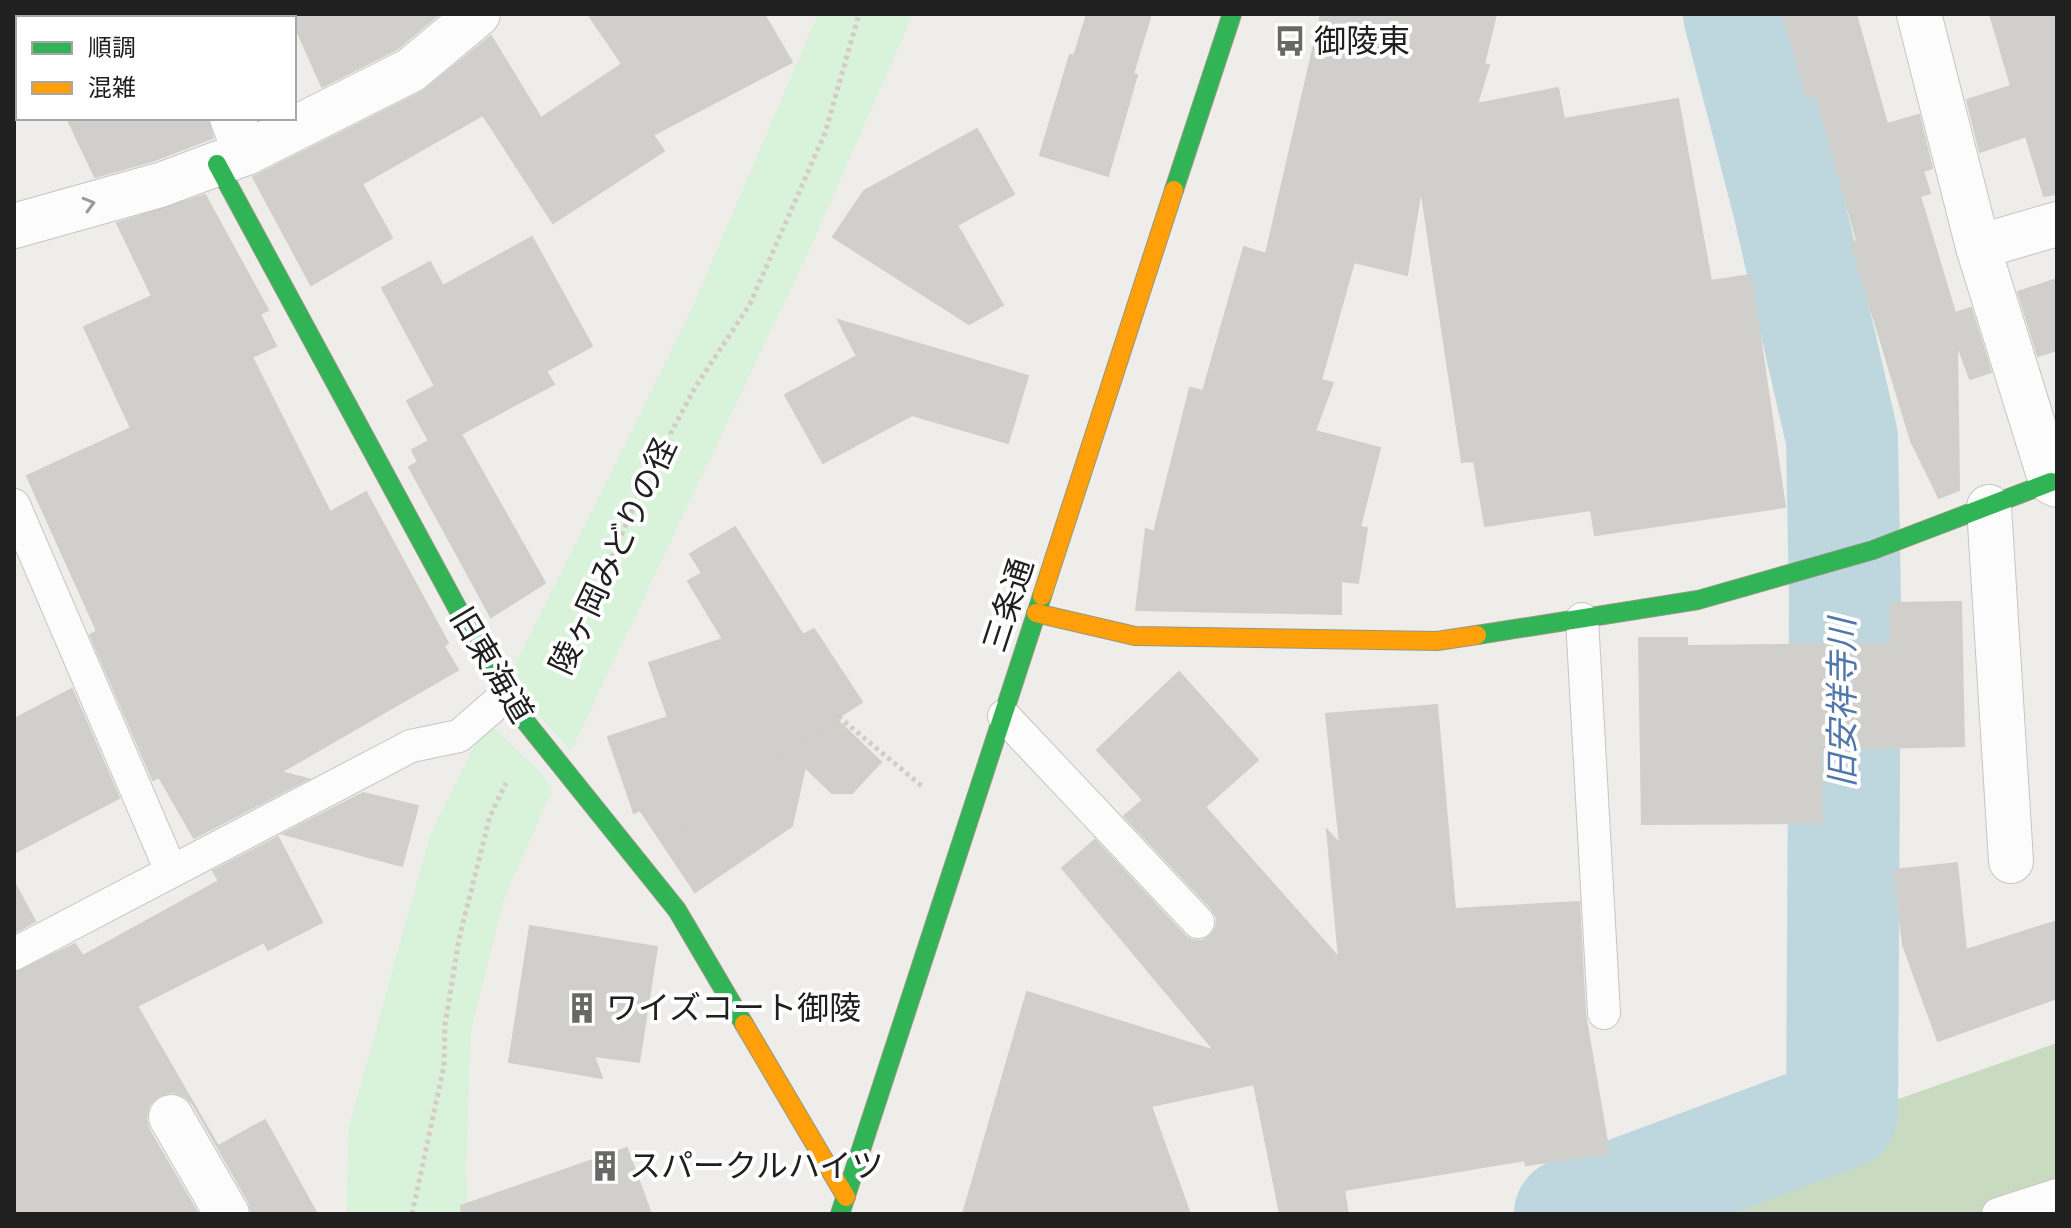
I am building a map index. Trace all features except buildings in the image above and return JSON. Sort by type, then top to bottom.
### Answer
[{"type":"street","points":[[296,118],[411,70],[478,14]]},
{"type":"street","name":"三条通","points":[[843,1205],[1232,14]]},
{"type":"street","points":[[1036,613],[1135,636],[1437,641],[1698,600],[1873,550],[2054,484],[1978,247],[1919,14]]},
{"type":"street","points":[[18,212],[160,185],[231,145],[291,120]]},
{"type":"street","name":"旧東海道","points":[[231,145],[505,696],[677,910],[843,1205]]},
{"type":"street","points":[[1978,247],[2057,224]]},
{"type":"street","points":[[1989,507],[2011,861]]},
{"type":"street","points":[[171,1117],[227,1214]]},
{"type":"lane","points":[[14,505],[171,871]]},
{"type":"lane","points":[[1582,619],[1604,1013]]},
{"type":"lane","points":[[14,954],[411,746],[459,736],[505,696]]},
{"type":"lane","points":[[1004,716],[1198,922]]},
{"type":"lane","points":[[1998,1214],[2057,1195]]},
{"type":"path","name":"陵ヶ岡みどりの径","points":[[412,1214],[444,1066],[445,1025],[459,939],[490,816],[590,607],[644,483],[696,386],[750,304],[825,133],[859,14]]},
{"type":"path","points":[[636,858],[840,718],[968,825]]},
{"type":"green space","points":[[818,14],[913,14],[811,246],[571,751],[507,681],[691,311]]},
{"type":"green space","points":[[493,727],[543,775],[552,790],[504,899],[471,1030],[467,1214],[346,1214],[349,1127],[431,832],[480,735]]},
{"type":"green space","points":[[2057,1043],[2057,1214],[1573,1214]]},
{"type":"waterway","name":"旧安祥寺川","points":[[1570,1214],[1842,1113],[1845,600],[1842,438],[1788,203],[1739,14]]},
{"type":"traffic: fast","points":[[1174,190],[1232,14]]},
{"type":"traffic: fast","points":[[217,164],[505,696],[677,910],[744,1024]]},
{"type":"traffic: fast","points":[[1477,635],[1698,600],[1873,550],[2051,482]]},
{"type":"traffic: fast","points":[[840,1214],[1042,596]]},
{"type":"traffic: slow","points":[[1042,596],[1174,190]]},
{"type":"traffic: slow","points":[[1036,613],[1135,636],[1437,641],[1477,635]]},
{"type":"traffic: slow","points":[[744,1024],[846,1197]]},
{"type":"place","name":"御陵東","points":[[1290,41]]},
{"type":"place","name":"ワイズコート御陵","points":[[582,1008]]},
{"type":"place","name":"スパークルハイツ","points":[[605,1166]]}]
